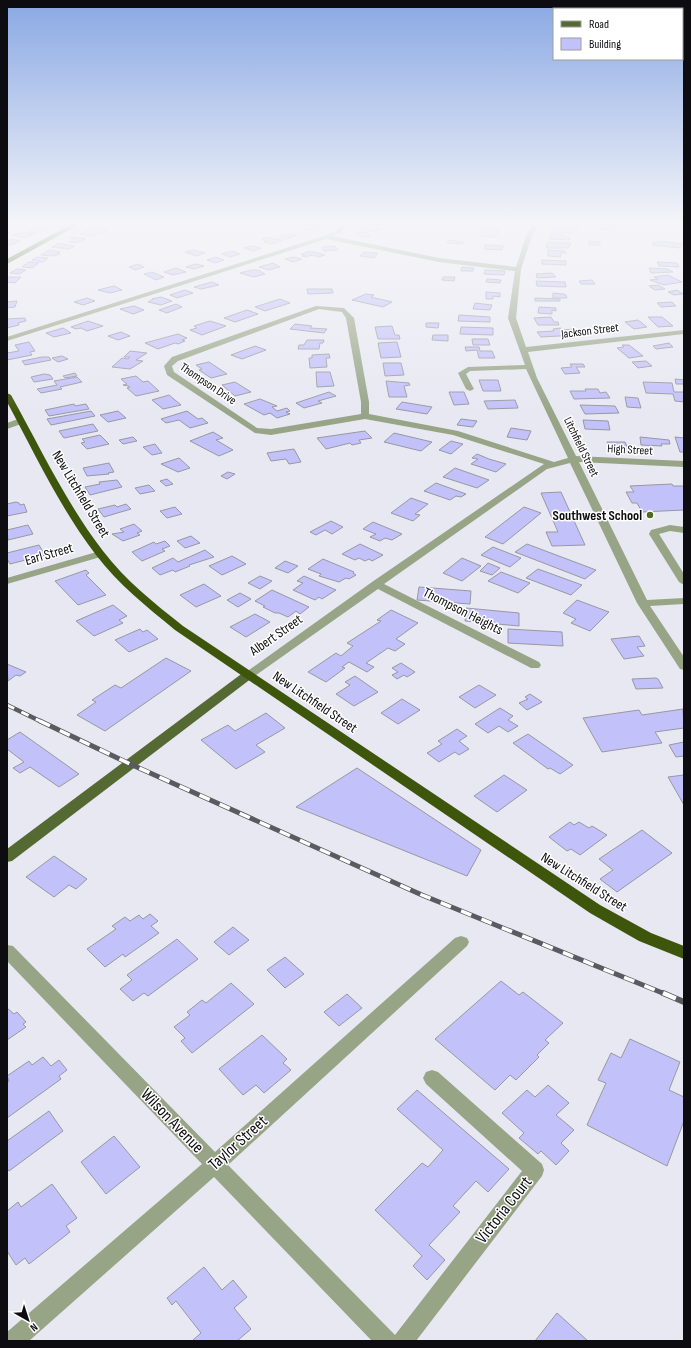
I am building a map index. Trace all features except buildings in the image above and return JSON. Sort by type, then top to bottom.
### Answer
[{"type":"highway","name":"New Litchfield Street","points":[[7,395],[76,520],[100,554],[119,577],[155,609],[179,628],[248,675],[596,909],[645,936],[684,953]]},
{"type":"main road","name":"Albert Street","points":[[7,857],[248,675]]},
{"type":"street","points":[[7,339],[167,288]]},
{"type":"street","name":"Litchfield Street","points":[[516,288],[512,318],[529,367],[643,603],[684,666]]},
{"type":"street","name":"Thompson Drive","points":[[364,416],[365,402],[350,318],[344,310],[318,307],[175,359],[168,366],[170,373],[255,430],[271,432],[364,416],[455,433],[552,464]]},
{"type":"street","name":"Jackson Street","points":[[522,350],[684,332]]},
{"type":"street","points":[[470,389],[462,373],[468,369],[529,367]]},
{"type":"street","points":[[7,426],[21,421]]},
{"type":"street","name":"Albert Street","points":[[248,675],[534,473],[552,464],[574,460]]},
{"type":"street","name":"High Street","points":[[574,460],[684,464]]},
{"type":"street","points":[[684,530],[668,528],[659,530],[654,534],[684,582]]},
{"type":"street","name":"Earl Street","points":[[7,581],[100,554]]},
{"type":"street","name":"Thompson Heights","points":[[376,584],[535,665]]},
{"type":"street","points":[[643,603],[684,601]]},
{"type":"street","name":"Taylor Street","points":[[13,1341],[214,1165],[461,942]]},
{"type":"street","name":"Wilson Avenue","points":[[7,951],[387,1341]]},
{"type":"street","name":"Victoria Court","points":[[402,1341],[535,1170],[432,1078]]},
{"type":"railway","points":[[7,705],[42,722]]},
{"type":"railway","points":[[40,721],[130,764],[422,895],[665,994]]},
{"type":"railway","points":[[663,993],[684,1002]]},
{"type":"place","name":"Southwest School","points":[[650,515]]}]
